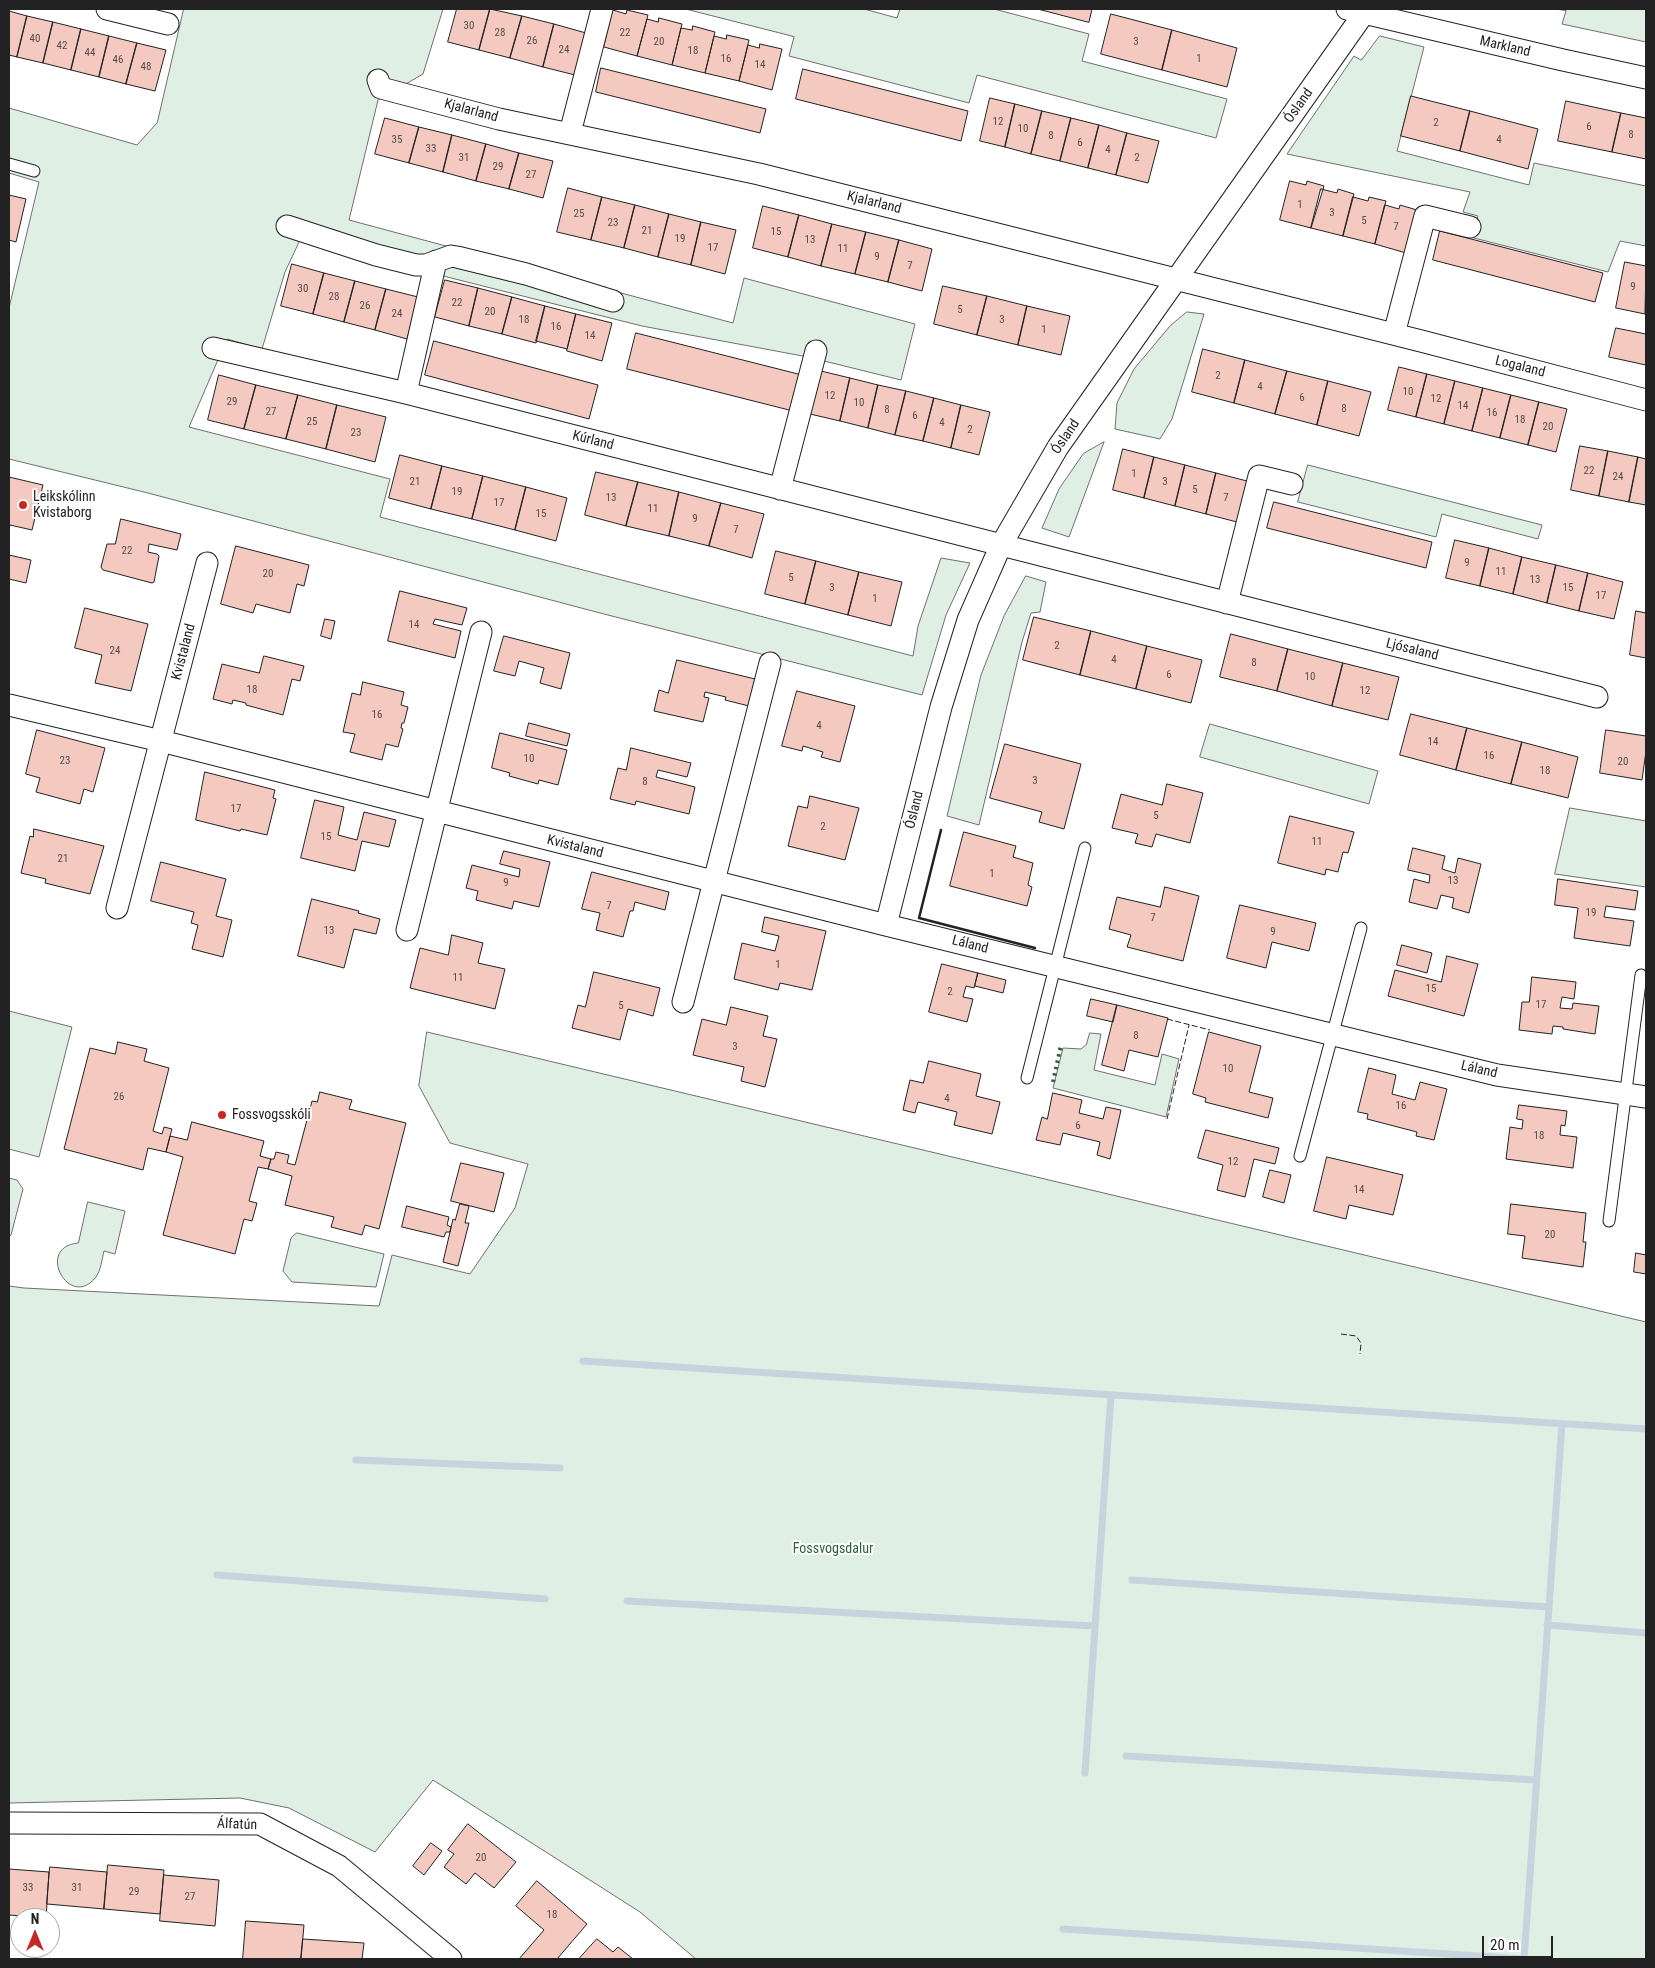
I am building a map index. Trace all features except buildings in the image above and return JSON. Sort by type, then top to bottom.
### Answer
[{"type":"street","points":[[107,9],[168,24]]},
{"type":"street","points":[[570,133],[602,9]]},
{"type":"street","name":"Markland","points":[[1360,10],[1646,78]]},
{"type":"street","name":"Ósland","points":[[886,925],[941,706],[968,620],[1001,545],[1058,447],[1177,280],[1360,10]]},
{"type":"street","name":"Kjalarland","points":[[378,80],[381,88],[390,91],[499,119],[759,174],[1177,280]]},
{"type":"street","points":[[1394,334],[1425,216],[1470,227]]},
{"type":"street","points":[[286,226],[376,255],[416,265],[426,265],[451,256],[457,257],[526,274],[613,301]]},
{"type":"street","points":[[406,393],[436,261]]},
{"type":"street","name":"Logaland","points":[[1177,280],[1646,400]]},
{"type":"street","name":"Kúrland","points":[[213,348],[406,393],[1001,545]]},
{"type":"street","points":[[780,489],[816,352]]},
{"type":"street","points":[[1227,603],[1259,476],[1292,484]]},
{"type":"street","name":"Ljósaland","points":[[1001,545],[1597,697]]},
{"type":"street","name":"Kvistaland","points":[[117,908],[208,563]]},
{"type":"street","points":[[407,930],[481,632]]},
{"type":"street","points":[[683,1002],[770,663]]},
{"type":"street","name":"Kvistaland","points":[[9,705],[161,741],[886,925]]},
{"type":"street","name":"Láland","points":[[886,925],[1497,1075],[1636,1096]]},
{"type":"street","name":"Álfatún","points":[[9,1823],[260,1824],[339,1866],[451,1959]]},
{"type":"lane","points":[[9,164],[34,170]]},
{"type":"lane","points":[[1027,1078],[1085,848]]},
{"type":"lane","points":[[1300,1156],[1334,1035],[1361,928]]},
{"type":"lane","points":[[1609,1221],[1636,1096],[1641,975]]},
{"type":"green space","points":[[184,9],[443,9],[423,74],[378,100],[349,220],[733,323],[744,278],[915,324],[901,380],[808,357],[642,326],[300,240],[285,272],[262,349],[227,339],[189,427],[390,479],[380,517],[913,656],[918,626],[941,558],[970,563],[946,615],[922,695],[600,613],[148,493],[9,459],[9,308],[39,182],[9,173],[9,108],[137,145],[157,123]]},
{"type":"green space","points":[[686,9],[864,9],[897,18],[900,9],[994,9],[1089,34],[1082,61],[1227,99],[1216,138],[977,75],[969,103],[789,56],[794,37]]},
{"type":"green space","points":[[1556,9],[1646,9],[1646,42],[1562,24],[1566,11]]},
{"type":"green space","points":[[1380,36],[1424,47],[1397,151],[1529,185],[1534,163],[1646,186],[1646,246],[1620,241],[1608,272],[1470,237],[1478,216],[1463,212],[1470,192],[1287,154],[1354,56],[1361,60]]},
{"type":"green space","points":[[1187,312],[1204,314],[1172,419],[1160,439],[1115,429],[1117,403],[1134,369],[1170,326]]},
{"type":"green space","points":[[1104,442],[1069,537],[1042,528],[1059,489],[1083,454]]},
{"type":"green space","points":[[1308,465],[1542,525],[1538,539],[1442,514],[1436,537],[1298,502]]},
{"type":"green space","points":[[1026,576],[1046,582],[1040,612],[1031,613],[1022,642],[979,825],[947,816],[981,675],[1004,616]]},
{"type":"green space","points":[[1210,724],[1378,771],[1369,804],[1200,757]]},
{"type":"green space","points":[[1570,808],[1646,821],[1646,887],[1555,874]]},
{"type":"green space","points":[[9,1011],[72,1027],[39,1157],[9,1149]]},
{"type":"green space","name":"Fossvogsdalur","points":[[427,1032],[1646,1322],[1646,1959],[696,1959],[640,1912],[433,1780],[375,1852],[289,1808],[240,1798],[9,1803],[9,1286],[379,1306],[392,1255],[470,1274],[515,1208],[528,1164],[450,1143],[419,1086]]},
{"type":"green space","points":[[1090,1033],[1101,1034],[1094,1070],[1155,1085],[1162,1054],[1179,1059],[1166,1117],[1053,1088],[1063,1048],[1081,1049],[1086,1045]]},
{"type":"green space","points":[[9,1178],[17,1180],[23,1189],[9,1237]]},
{"type":"green space","points":[[88,1202],[125,1211],[115,1254],[104,1251],[96,1277],[86,1285],[76,1287],[67,1282],[61,1274],[58,1264],[59,1255],[65,1247],[78,1243]]},
{"type":"green space","points":[[297,1233],[384,1254],[376,1287],[292,1282],[283,1271],[291,1238]]},
{"type":"waterway","points":[[583,1361],[1646,1429]]},
{"type":"waterway","points":[[1085,1773],[1111,1395]]},
{"type":"waterway","points":[[1524,1959],[1562,1424]]},
{"type":"waterway","points":[[356,1460],[560,1468]]},
{"type":"waterway","points":[[217,1575],[545,1599]]},
{"type":"waterway","points":[[1132,1580],[1549,1607]]},
{"type":"waterway","points":[[627,1601],[1095,1626]]},
{"type":"waterway","points":[[1547,1625],[1646,1633]]},
{"type":"waterway","points":[[1126,1756],[1536,1780]]},
{"type":"waterway","points":[[1063,1929],[1524,1959]]},
{"type":"hedge","points":[[1053,1082],[1061,1045]]},
{"type":"fence","points":[[1167,1019],[1210,1030]]},
{"type":"fence","points":[[1167,1119],[1189,1025]]},
{"type":"fence","points":[[1341,1334],[1356,1336],[1361,1343],[1360,1354]]},
{"type":"wall","points":[[941,830],[919,918],[1035,948]]},
{"type":"place","name":"Leikskólinn Kvistaborg","points":[[23,505]]},
{"type":"place","name":"Fossvogsskóli","points":[[222,1115]]}]
